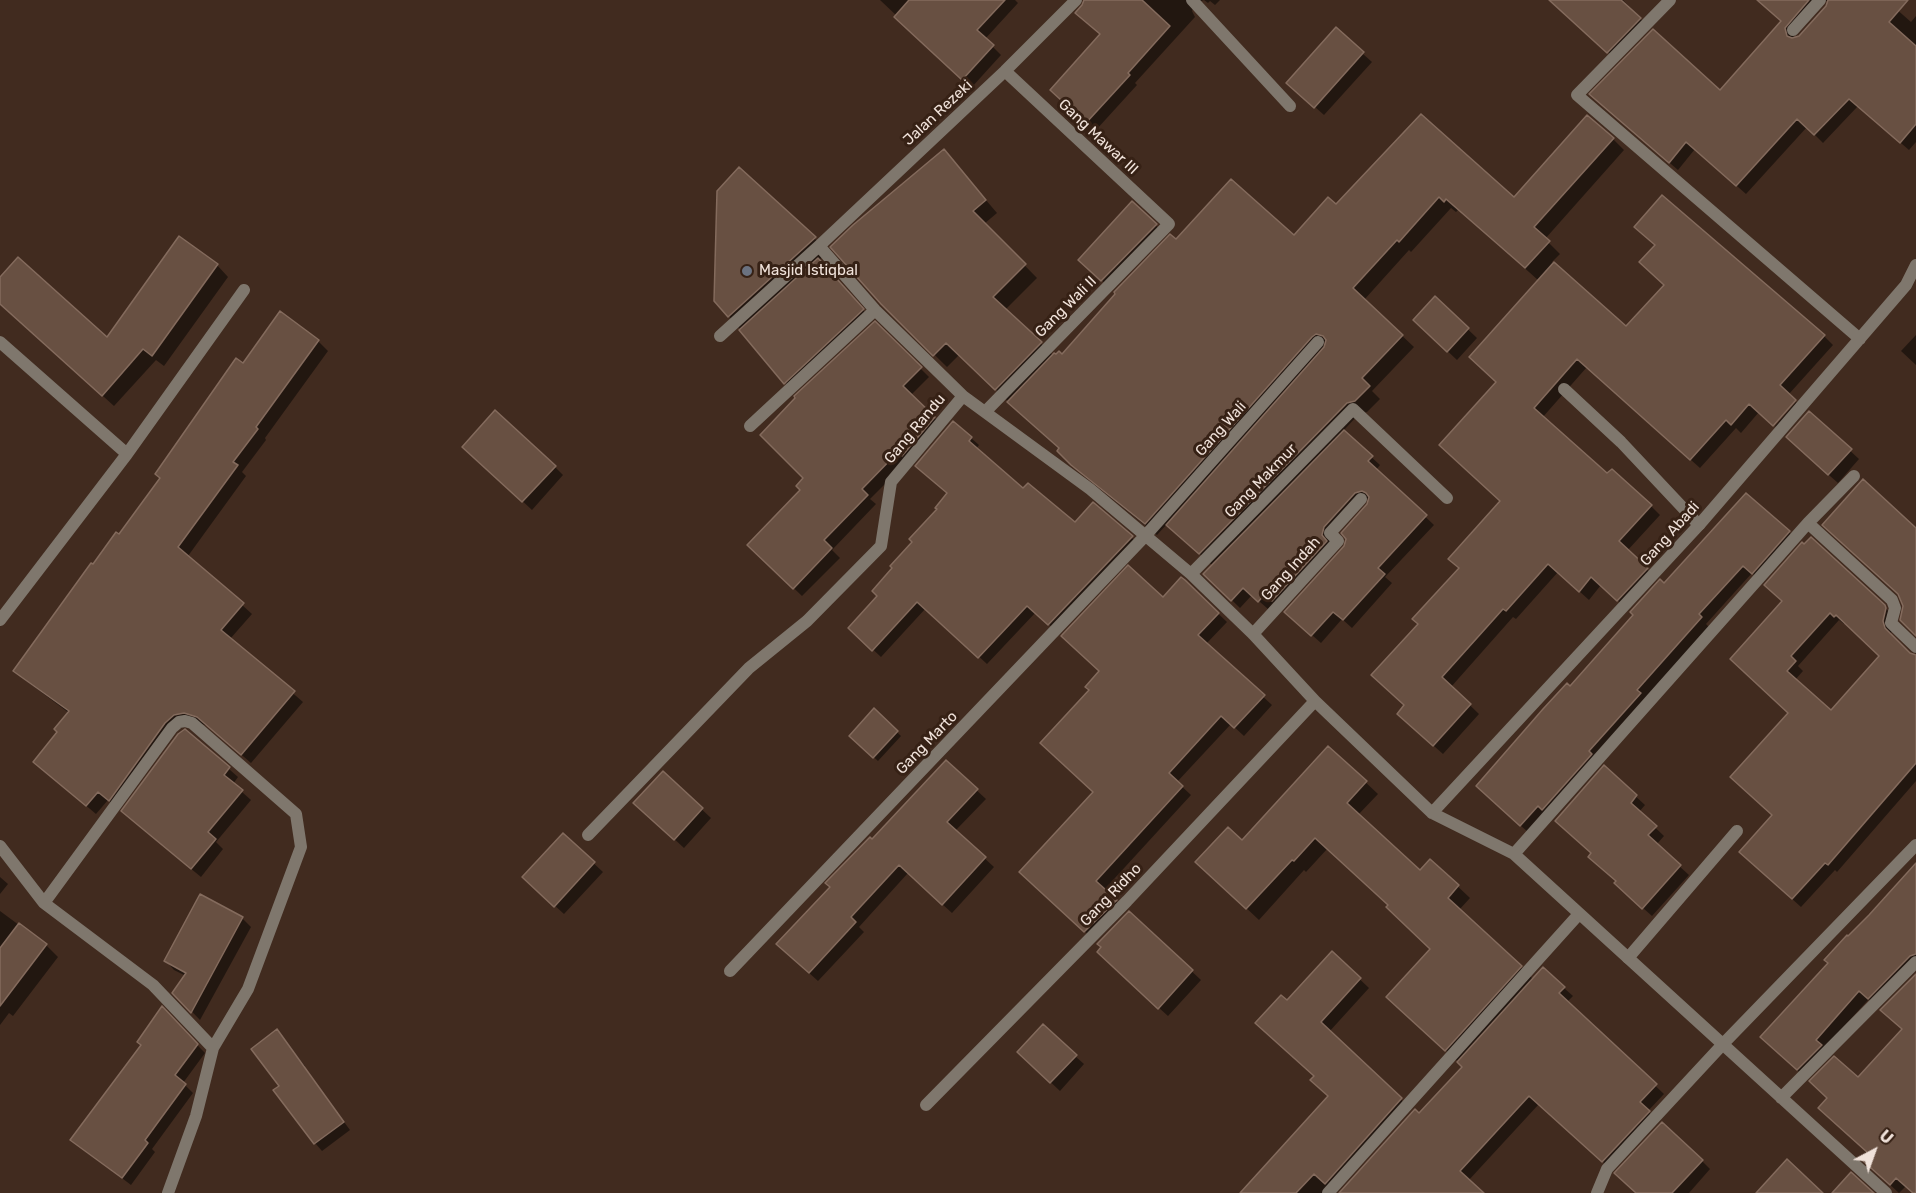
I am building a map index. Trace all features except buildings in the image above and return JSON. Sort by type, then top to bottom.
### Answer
[{"type":"street","name":"Jalan Rezeki","points":[[720,336],[1005,71],[1076,0]]},
{"type":"street","points":[[1192,0],[1290,106]]},
{"type":"street","points":[[1670,0],[1577,95],[1860,339]]},
{"type":"street","points":[[1793,30],[1820,0]]},
{"type":"street","name":"Gang Mawar III","points":[[1005,71],[1169,224]]},
{"type":"street","name":"Gang Wali II","points":[[985,412],[1169,224]]},
{"type":"street","points":[[819,246],[875,310],[963,396],[1090,489],[1191,574],[1253,634],[1315,701],[1432,813],[1514,854],[1886,1193]]},
{"type":"street","name":"Gang Abadi","points":[[1432,813],[1699,525],[1906,285],[1916,265]]},
{"type":"street","points":[[0,620],[4,605],[127,454],[244,290]]},
{"type":"street","points":[[750,426],[875,310]]},
{"type":"street","points":[[0,342],[127,454]]},
{"type":"street","name":"Gang Wali","points":[[1146,535],[1318,342]]},
{"type":"street","points":[[1564,389],[1621,442],[1699,525]]},
{"type":"street","name":"Gang Randu","points":[[588,835],[749,668],[807,621],[881,546],[891,482],[963,396]]},
{"type":"street","name":"Gang Makmur","points":[[1191,574],[1353,409],[1447,498]]},
{"type":"street","points":[[1514,854],[1808,523],[1854,476]]},
{"type":"street","name":"Gang Indah","points":[[1253,634],[1338,541],[1330,533],[1361,499]]},
{"type":"street","points":[[1808,523],[1892,600],[1895,608],[1891,623],[1916,647]]},
{"type":"street","name":"Gang Marto","points":[[730,971],[1146,535]]},
{"type":"street","name":"Gang Ridho","points":[[926,1106],[1126,901],[1315,701]]},
{"type":"street","points":[[44,903],[172,728],[179,722],[192,723],[296,814],[301,848],[248,989],[213,1048],[196,1116],[168,1193]]},
{"type":"street","points":[[1628,958],[1737,831]]},
{"type":"street","points":[[1597,1193],[1607,1169],[1916,845]]},
{"type":"street","points":[[0,846],[44,903],[153,985],[213,1048]]},
{"type":"street","points":[[1328,1193],[1579,914]]},
{"type":"street","points":[[1781,1098],[1916,962]]},
{"type":"place","name":"Masjid Istiqbal","points":[[747,271]]}]
